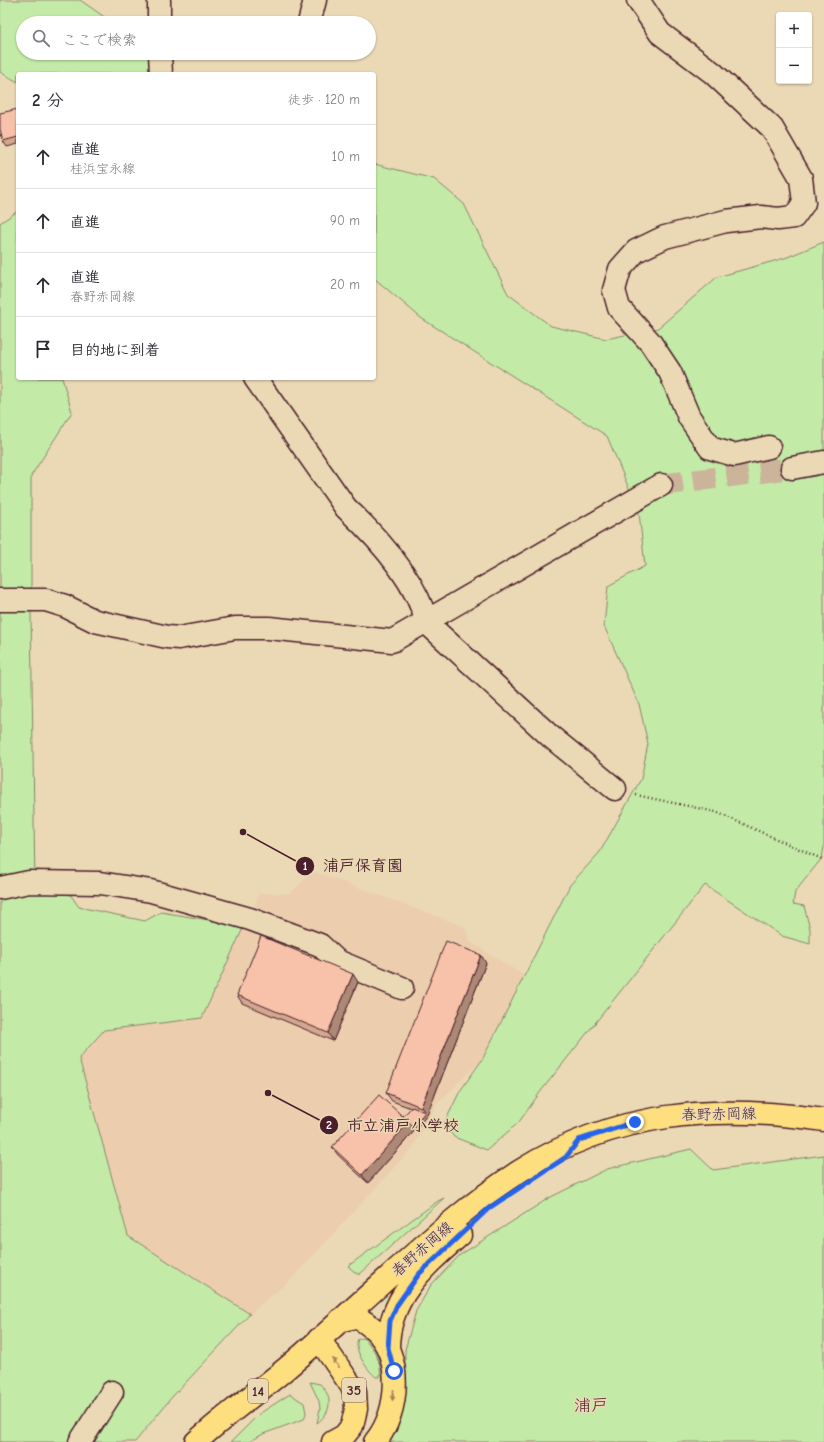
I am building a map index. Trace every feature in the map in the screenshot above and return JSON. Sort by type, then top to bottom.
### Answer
[{"type":"main road","name":"春野赤岡線","points":[[196,1442],[285,1370],[340,1320],[484,1196],[520,1171],[552,1152],[579,1140],[635,1122],[680,1114],[736,1112],[824,1120]]},
{"type":"main road","points":[[388,1348],[388,1334],[394,1312],[419,1274],[489,1208],[566,1157],[579,1140]]},
{"type":"main road","points":[[340,1320],[355,1318],[365,1323],[384,1339],[388,1348],[394,1371],[394,1392],[386,1427],[375,1442]]},
{"type":"main road","name":"35","points":[[319,1339],[355,1391],[356,1409],[352,1426],[344,1436],[333,1442]]},
{"type":"street","points":[[159,0],[159,16]]},
{"type":"street","points":[[311,16],[314,0]]},
{"type":"street","points":[[638,0],[660,33],[713,73],[772,128],[801,178],[804,203],[794,217],[778,219],[761,217],[726,221],[665,237],[636,251],[620,268],[614,290],[619,308],[650,342],[670,372],[689,418],[710,448],[734,455],[769,446]]},
{"type":"street","points":[[160,60],[161,72]]},
{"type":"street","points":[[256,380],[346,508],[394,559],[423,609],[426,623],[550,736],[615,789]]},
{"type":"street","points":[[792,468],[824,462]]},
{"type":"street","points":[[0,600],[46,600],[65,606],[95,621],[179,638],[235,628],[269,628],[392,641],[426,623],[661,485]]},
{"type":"street","points":[[0,888],[29,882],[100,883],[151,891],[250,919],[320,945],[337,961],[402,988]]},
{"type":"street","points":[[80,1442],[112,1392]]},
{"type":"path","points":[[615,789],[716,812],[824,860]]},
{"type":"shaded area","points":[[313,871],[464,926],[471,942],[525,976],[482,1060],[437,1104],[414,1146],[293,1278],[250,1314],[128,1237],[79,1058],[104,1030],[202,1018],[244,926],[250,919],[259,893],[290,893]]},
{"type":"green space","points":[[0,0],[80,0],[103,16],[16,16],[16,60],[150,60],[151,72],[16,72],[16,81],[0,72]]},
{"type":"green space","points":[[376,164],[434,179],[464,204],[508,294],[551,326],[606,339],[658,328],[717,277],[785,258],[824,242],[824,847],[822,858],[795,892],[793,904],[804,906],[810,929],[810,944],[782,936],[705,885],[541,1091],[519,1122],[487,1150],[454,1137],[444,1124],[460,1091],[482,1060],[570,885],[600,852],[641,779],[648,744],[639,704],[604,626],[608,586],[645,566],[639,513],[607,436],[421,318],[376,280]]},
{"type":"green space","points":[[16,212],[16,380],[63,380],[72,412],[31,476],[31,612],[35,889],[67,890],[79,907],[145,921],[161,912],[244,926],[202,1018],[104,1030],[79,1058],[128,1236],[250,1314],[171,1398],[135,1442],[0,1442],[0,223]]},
{"type":"green space","points":[[691,1149],[713,1170],[824,1155],[824,1442],[387,1442],[396,1433],[405,1401],[405,1350],[416,1311],[431,1285],[460,1255],[549,1198],[607,1169]]},
{"type":"green space","points":[[444,1198],[360,1274],[357,1274],[348,1266],[438,1201]]},
{"type":"green space","points":[[363,1338],[374,1350],[380,1366],[380,1377],[376,1377],[372,1374],[359,1354],[357,1349],[358,1339]]},
{"type":"green space","points":[[310,1382],[320,1384],[329,1399],[326,1414],[317,1423],[320,1409],[319,1401]]},
{"type":"green space","points":[[290,1394],[304,1403],[306,1413],[304,1419],[263,1434],[249,1442],[231,1442],[259,1414]]},
{"type":"building","points":[[16,109],[16,138],[3,141],[0,129],[0,113]]},
{"type":"building","points":[[261,936],[353,974],[328,1033],[237,995]]},
{"type":"building","points":[[446,941],[481,955],[421,1107],[386,1093]]},
{"type":"building","points":[[379,1095],[409,1122],[362,1175],[332,1147]]},
{"type":"building","points":[[412,1107],[425,1112],[413,1127],[403,1116]]},
{"type":"tunnel","points":[[661,485],[792,468]]},
{"type":"place","name":"浦戸保育園","points":[[243,832]]},
{"type":"place","name":"市立浦戸小学校","points":[[268,1093]]},
{"type":"district","name":"浦戸","points":[[591,1405]]},
{"type":"route","points":[[394,1371],[392,1357],[388,1348],[390,1321],[397,1305],[419,1274],[440,1252],[489,1208],[527,1181],[566,1157],[579,1140],[612,1128],[635,1122]]}]
